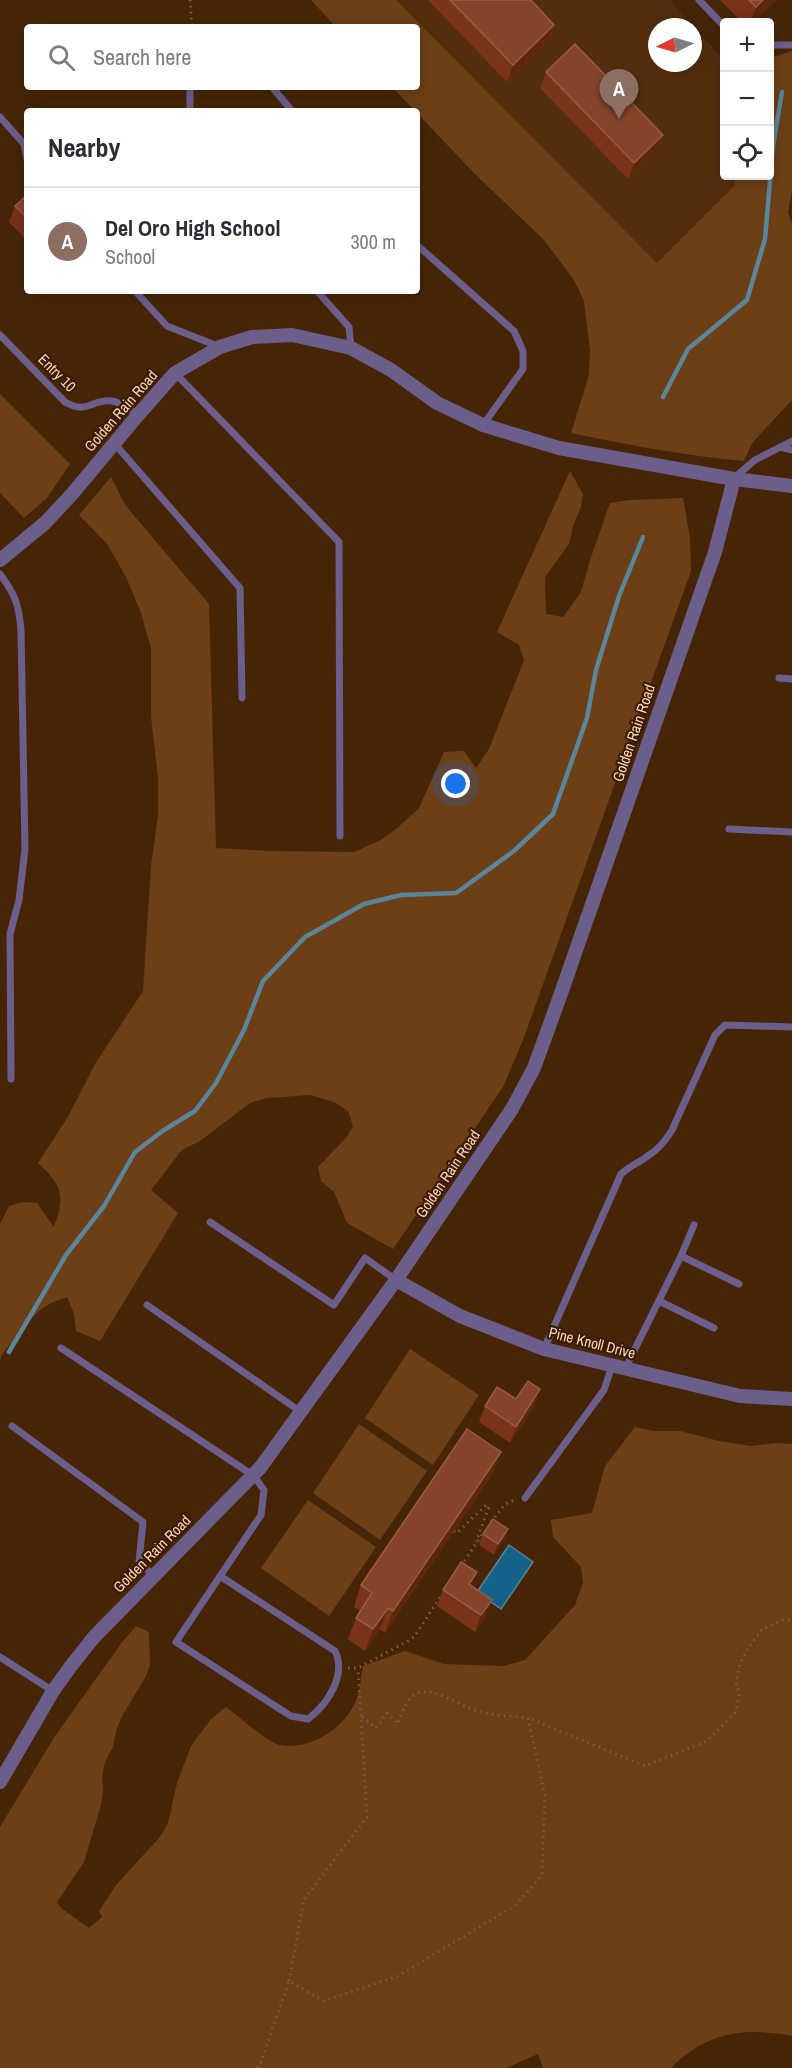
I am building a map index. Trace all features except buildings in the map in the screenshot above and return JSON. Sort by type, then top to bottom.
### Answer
[{"type":"street","name":"Golden Rain Road","points":[[0,560],[45,523],[175,373],[219,347],[252,337],[292,335],[351,348],[391,370],[437,403],[483,425],[559,448],[734,479],[792,486]]},
{"type":"street","name":"Golden Rain Road","points":[[0,1782],[53,1692],[94,1637],[254,1476],[396,1280],[512,1109],[534,1068],[559,999],[715,552],[734,479]]},
{"type":"street","name":"Pine Knoll Drive","points":[[396,1280],[460,1316],[544,1349],[740,1396],[792,1399]]},
{"type":"lane","points":[[699,0],[720,22]]},
{"type":"lane","points":[[774,45],[792,45]]},
{"type":"lane","points":[[190,90],[190,108]]},
{"type":"lane","points":[[274,90],[290,108]]},
{"type":"lane","points":[[0,117],[24,144]]},
{"type":"lane","points":[[420,248],[514,331],[523,351],[523,369],[483,425]]},
{"type":"lane","points":[[138,294],[167,326],[219,347]]},
{"type":"lane","points":[[320,294],[349,327],[351,348]]},
{"type":"lane","name":"Entry 10","points":[[0,335],[65,402],[74,407],[84,408],[101,402],[113,401],[138,415]]},
{"type":"lane","points":[[175,373],[339,542],[340,836]]},
{"type":"lane","points":[[734,479],[755,460],[792,441]]},
{"type":"lane","points":[[114,444],[240,588],[242,699]]},
{"type":"lane","points":[[780,447],[792,450]]},
{"type":"lane","points":[[0,574],[11,589],[19,607],[21,665],[25,849],[19,900],[10,934],[11,1079]]},
{"type":"lane","points":[[780,678],[792,679]]},
{"type":"lane","points":[[729,829],[792,832]]},
{"type":"lane","points":[[544,1349],[621,1174],[655,1150],[672,1130],[715,1035],[725,1025],[792,1028]]},
{"type":"lane","points":[[210,1221],[334,1305],[365,1258],[396,1280]]},
{"type":"lane","points":[[525,1498],[604,1390],[659,1301],[694,1225]]},
{"type":"lane","points":[[681,1256],[739,1284]]},
{"type":"lane","points":[[659,1301],[714,1328]]},
{"type":"lane","points":[[147,1305],[301,1412]]},
{"type":"lane","points":[[61,1348],[254,1476],[264,1490],[261,1515],[219,1576],[176,1642],[283,1711],[300,1719],[308,1719],[316,1713],[328,1696],[340,1669],[339,1658],[335,1652],[219,1576]]},
{"type":"lane","points":[[12,1426],[143,1522],[140,1562],[154,1576]]},
{"type":"lane","points":[[0,1657],[53,1692]]},
{"type":"path","points":[[189,0],[192,24]]},
{"type":"path","points":[[455,1575],[505,1504],[510,1500],[525,1498]]},
{"type":"path","points":[[454,1531],[457,1533],[486,1505],[489,1507],[474,1547]]},
{"type":"path","points":[[340,1669],[358,1668],[408,1641],[415,1635],[443,1592]]},
{"type":"path","points":[[361,1716],[376,1728],[387,1713],[398,1724],[414,1695],[423,1691],[435,1693],[484,1713],[528,1718],[645,1766],[707,1741],[735,1713],[739,1695],[736,1682],[740,1664],[747,1650],[762,1629],[783,1620],[792,1620]]},
{"type":"path","points":[[257,2068],[289,1981],[304,1899],[367,1817],[358,1668]]},
{"type":"path","points":[[289,1981],[324,2001],[335,1998],[398,1976],[516,1905],[542,1875],[545,1796],[528,1718]]},
{"type":"shaded area","points":[[311,0],[396,0],[420,24],[333,24]]},
{"type":"shaded area","points":[[396,0],[670,0],[686,18],[648,18],[648,72],[702,72],[702,36],[720,56],[720,180],[736,180],[733,187],[657,263]]},
{"type":"shaded area","points":[[420,24],[657,263],[733,187],[736,180],[774,180],[774,57],[792,51],[792,191],[788,212],[792,224],[792,400],[752,443],[744,461],[658,450],[571,433],[589,375],[590,350],[584,301],[574,280],[544,240],[474,173],[420,116],[420,108],[412,108],[395,90],[420,90]]},
{"type":"shaded area","points":[[0,394],[70,464],[47,498],[24,518],[0,493]]},
{"type":"shaded area","points":[[570,471],[583,494],[581,507],[569,544],[545,577],[546,614],[563,617],[581,592],[610,503],[683,498],[690,538],[691,571],[523,1040],[503,1087],[393,1249],[347,1223],[334,1192],[321,1181],[318,1167],[347,1137],[353,1126],[348,1111],[334,1102],[310,1095],[267,1098],[250,1103],[200,1141],[182,1150],[151,1190],[178,1213],[100,1341],[76,1331],[74,1314],[67,1297],[41,1309],[6,1349],[0,1360],[0,1224],[9,1206],[23,1202],[37,1203],[54,1227],[60,1207],[60,1192],[53,1178],[38,1163],[69,1115],[95,1064],[143,991],[151,866],[158,816],[158,778],[151,716],[151,648],[141,613],[126,577],[107,544],[79,515],[111,477],[125,505],[209,604],[216,848],[354,852],[381,840],[419,808],[444,752],[464,751],[476,768],[489,749],[524,660],[519,645],[497,632]]},
{"type":"shaded area","points":[[410,1349],[479,1395],[433,1465],[365,1418]]},
{"type":"shaded area","points":[[359,1424],[427,1471],[380,1540],[313,1493]]},
{"type":"shaded area","points":[[635,1427],[654,1431],[680,1431],[751,1446],[792,1444],[792,2036],[757,2032],[727,2035],[698,2047],[671,2068],[543,2068],[538,2054],[506,2068],[0,2068],[0,1827],[55,1736],[136,1626],[149,1632],[150,1665],[121,1718],[113,1747],[105,1762],[101,1805],[84,1862],[57,1902],[61,1908],[89,1928],[102,1917],[99,1911],[116,1885],[160,1837],[168,1823],[177,1783],[191,1746],[211,1719],[226,1707],[273,1743],[290,1746],[302,1745],[324,1736],[350,1713],[358,1694],[363,1666],[405,1651],[444,1664],[504,1666],[525,1660],[575,1605],[583,1583],[581,1567],[553,1537],[551,1520],[592,1513],[605,1466]]},
{"type":"shaded area","points":[[308,1500],[376,1547],[329,1616],[261,1568]]},
{"type":"water","points":[[509,1545],[533,1562],[501,1609],[477,1592]]},
{"type":"waterway","points":[[663,397],[688,349],[747,300],[765,239],[773,146],[782,92]]},
{"type":"waterway","points":[[9,1352],[66,1255],[104,1206],[135,1152],[164,1130],[195,1111],[216,1083],[244,1030],[263,981],[305,937],[364,904],[401,895],[456,893],[514,851],[553,814],[587,718],[596,670],[619,596],[643,537]]},
{"type":"place","name":"Del Oro High School","points":[[619,119]]}]
